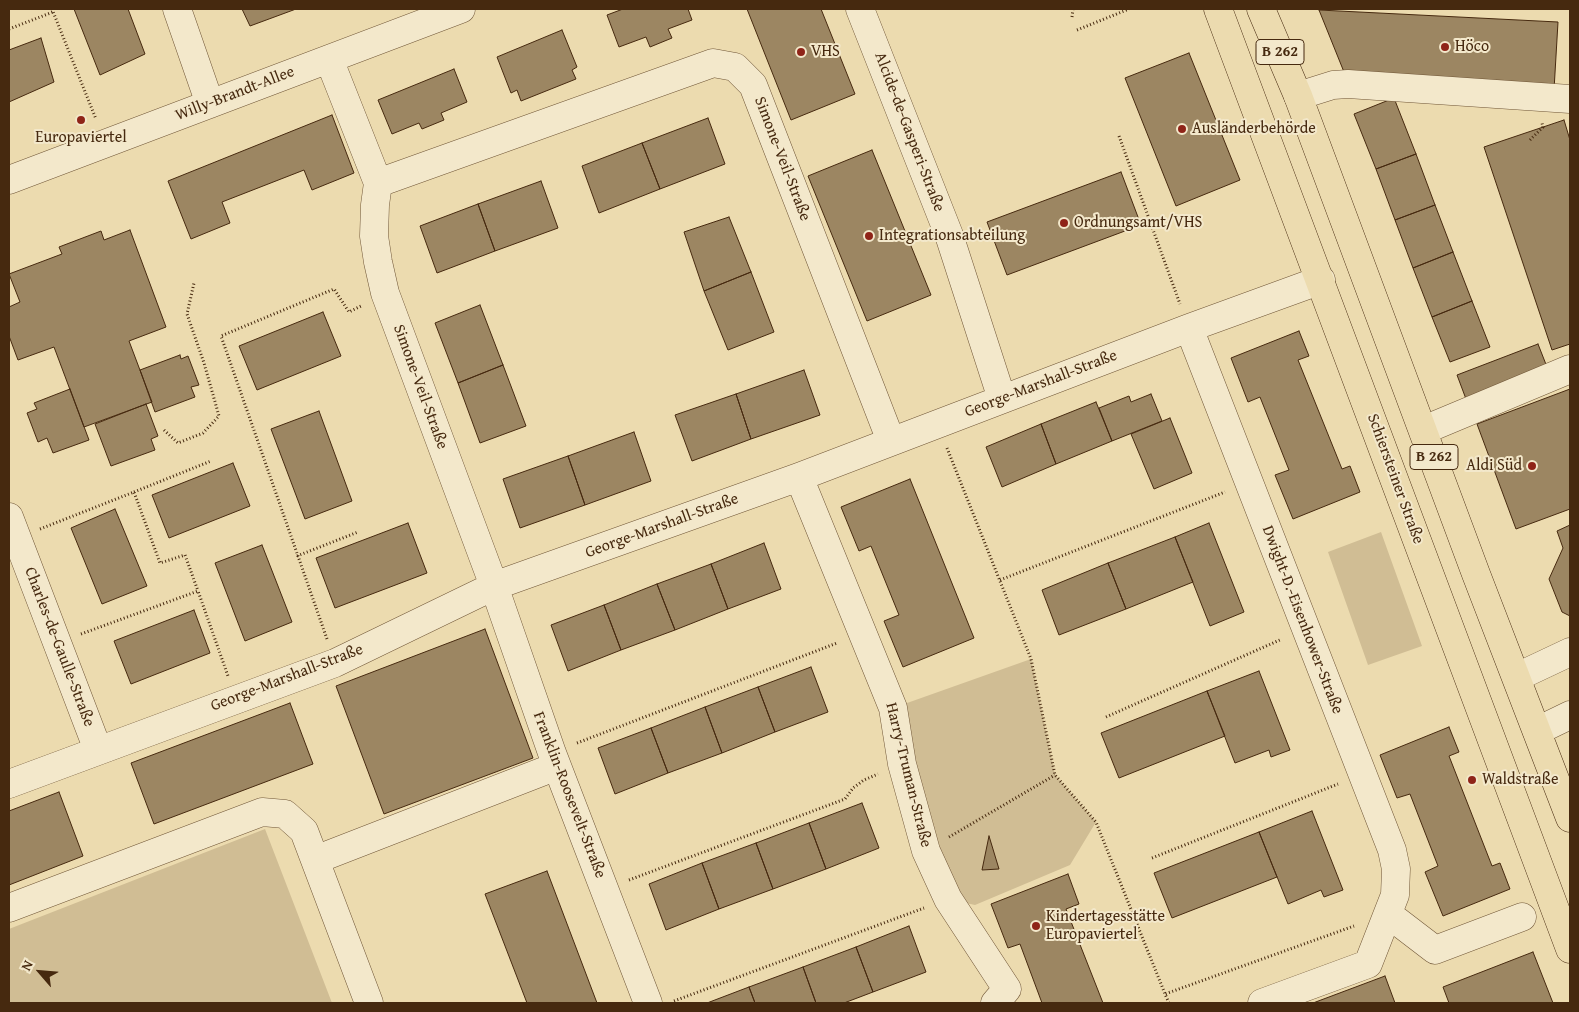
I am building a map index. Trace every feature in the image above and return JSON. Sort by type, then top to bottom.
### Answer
[{"type":"main road","name":"Schiersteiner Straße","points":[[1218,9],[1570,949]]},
{"type":"main road","name":"B 262","points":[[1261,9],[1298,96],[1424,430],[1476,574],[1570,818]]},
{"type":"street","points":[[177,9],[210,104]]},
{"type":"street","name":"Willy-Brandt-Allee","points":[[9,180],[461,9]]},
{"type":"street","name":"Alcide-de-Gasperi-Straße","points":[[860,9],[949,235],[1002,399]]},
{"type":"street","name":"Simone-Veil-Straße","points":[[329,59],[378,183],[374,236],[385,294],[494,586]]},
{"type":"street","name":"Simone-Veil-Straße","points":[[378,183],[712,63],[735,67],[753,85],[891,441]]},
{"type":"street","points":[[1298,96],[1334,85],[1348,84],[1570,99]]},
{"type":"street","name":"George-Marshall-Straße","points":[[9,784],[335,663],[494,586],[799,477],[1189,328],[1321,280]]},
{"type":"street","name":"Dwight-D.-Eisenhower-Straße","points":[[1189,328],[1392,850],[1396,869],[1395,895],[1368,964],[1262,1003]]},
{"type":"street","points":[[1424,430],[1570,369]]},
{"type":"street","name":"Harry-Truman-Straße","points":[[799,477],[893,708],[902,764],[926,851],[948,899],[1001,996]]},
{"type":"street","name":"Charles-de-Gaulle-Straße","points":[[13,528],[98,750]]},
{"type":"street","name":"Franklin-Roosevelt-Straße","points":[[494,586],[554,759],[648,1003]]},
{"type":"street","points":[[1517,677],[1566,655]]},
{"type":"street","points":[[1538,731],[1570,714]]},
{"type":"street","points":[[315,860],[554,759]]},
{"type":"street","points":[[9,908],[262,812],[285,814],[304,831],[369,1003]]},
{"type":"street","points":[[1388,914],[1435,950],[1522,917]]},
{"type":"path","points":[[1072,17],[1073,9]]},
{"type":"path","points":[[1077,30],[1129,9]]},
{"type":"path","points":[[9,29],[52,10],[106,143]]},
{"type":"path","points":[[1530,140],[1543,127]]},
{"type":"path","points":[[1119,136],[1189,328]]},
{"type":"path","points":[[164,430],[178,443],[203,434],[219,416],[204,363],[187,314],[194,283]]},
{"type":"path","points":[[335,663],[221,336],[334,289],[349,312],[385,294]]},
{"type":"path","points":[[937,424],[1031,659],[1054,775],[1096,822],[1169,1003]]},
{"type":"path","points":[[13,528],[134,492],[211,461]]},
{"type":"path","points":[[1000,580],[1249,483]]},
{"type":"path","points":[[134,492],[160,563],[185,555],[236,699]]},
{"type":"path","points":[[298,556],[358,532]]},
{"type":"path","points":[[57,642],[198,591]]},
{"type":"path","points":[[1106,716],[1306,628]]},
{"type":"path","points":[[554,759],[863,632]]},
{"type":"path","points":[[604,889],[845,799],[853,788],[864,780],[902,764]]},
{"type":"path","points":[[926,851],[1054,775]]},
{"type":"path","points":[[1152,858],[1362,775]]},
{"type":"path","points":[[667,1003],[948,899]]},
{"type":"path","points":[[1165,994],[1388,914]]},
{"type":"shaded area","points":[[1381,532],[1422,646],[1368,665],[1328,552]]},
{"type":"shaded area","points":[[1031,659],[1055,775],[1096,822],[1070,865],[975,905],[948,899],[893,708]]},
{"type":"shaded area","points":[[265,829],[332,1003],[9,1003],[9,929]]},
{"type":"building","points":[[74,9],[128,9],[145,54],[100,75]]},
{"type":"building","points":[[242,9],[296,9],[250,26]]},
{"type":"building","points":[[623,9],[688,9],[692,20],[668,29],[672,38],[650,47],[646,37],[619,47],[607,15]]},
{"type":"building","name":"VHS","points":[[747,9],[821,9],[855,94],[791,120]]},
{"type":"building","name":"Höco","points":[[1319,10],[1558,22],[1554,90],[1344,72]]},
{"type":"building","points":[[562,30],[577,67],[572,70],[576,79],[521,101],[517,90],[511,93],[497,57]]},
{"type":"building","points":[[41,38],[54,82],[9,102],[9,50]]},
{"type":"building","name":"Ausländerbehörde","points":[[1189,53],[1240,180],[1176,206],[1125,78]]},
{"type":"building","points":[[454,69],[467,102],[441,113],[444,120],[422,129],[419,123],[392,134],[378,100]]},
{"type":"building","points":[[1394,98],[1416,154],[1376,169],[1354,114]]},
{"type":"building","points":[[332,115],[354,173],[312,190],[304,170],[222,202],[230,223],[191,239],[168,181]]},
{"type":"building","points":[[708,118],[725,164],[660,189],[642,143]]},
{"type":"building","points":[[1564,120],[1570,140],[1570,344],[1552,350],[1484,147]]},
{"type":"building","points":[[642,143],[660,189],[599,213],[582,166]]},
{"type":"building","name":"Integrationsabteilung","points":[[872,150],[931,295],[867,321],[808,176]]},
{"type":"building","points":[[1416,154],[1435,205],[1395,220],[1376,169]]},
{"type":"building","name":"Ordnungsamt/VHS","points":[[1121,172],[1141,225],[1007,275],[987,222]]},
{"type":"building","points":[[541,181],[558,228],[495,251],[478,204]]},
{"type":"building","points":[[478,204],[495,251],[437,273],[420,226]]},
{"type":"building","points":[[1435,205],[1453,252],[1413,268],[1395,220]]},
{"type":"building","points":[[729,217],[751,272],[704,291],[684,232]]},
{"type":"building","points":[[130,230],[166,327],[129,341],[152,402],[84,427],[54,347],[18,360],[9,336],[9,307],[20,302],[9,274],[62,254],[59,247],[101,231],[104,240]]},
{"type":"building","points":[[1453,252],[1472,301],[1432,317],[1413,268]]},
{"type":"building","points":[[751,272],[774,332],[728,350],[704,291]]},
{"type":"building","points":[[1472,301],[1490,347],[1450,362],[1432,317]]},
{"type":"building","points":[[480,305],[503,365],[458,383],[435,323]]},
{"type":"building","points":[[323,312],[341,356],[257,390],[239,346]]},
{"type":"building","points":[[1299,331],[1309,356],[1298,360],[1342,469],[1350,466],[1360,492],[1293,519],[1275,475],[1289,470],[1260,397],[1248,402],[1231,358]]},
{"type":"building","points":[[1538,344],[1547,367],[1466,399],[1457,375]]},
{"type":"building","points":[[180,355],[181,359],[188,356],[199,385],[191,387],[195,397],[155,412],[140,370]]},
{"type":"building","points":[[503,365],[526,426],[480,443],[458,383]]},
{"type":"building","points":[[804,370],[820,415],[751,439],[736,394]]},
{"type":"building","points":[[70,389],[89,440],[53,453],[47,438],[38,442],[27,413],[37,409],[34,403]]},
{"type":"building","name":"Aldi Süd","points":[[1570,389],[1570,509],[1516,529],[1477,424]]},
{"type":"building","points":[[736,394],[751,439],[692,461],[675,415]]},
{"type":"building","points":[[1151,394],[1162,421],[1112,441],[1099,408],[1129,396],[1131,402]]},
{"type":"building","points":[[1096,402],[1112,441],[1056,464],[1041,424]]},
{"type":"building","points":[[146,404],[158,436],[151,439],[155,450],[111,466],[95,424]]},
{"type":"building","points":[[319,411],[352,501],[305,519],[271,429]]},
{"type":"building","points":[[1170,418],[1192,473],[1154,489],[1131,434]]},
{"type":"building","points":[[1041,424],[1056,464],[1002,487],[986,447]]},
{"type":"building","points":[[634,432],[651,481],[585,505],[568,456]]},
{"type":"building","points":[[568,456],[585,505],[520,528],[503,479]]},
{"type":"building","points":[[233,463],[250,506],[169,538],[152,495]]},
{"type":"building","points":[[910,479],[974,638],[903,667],[884,621],[899,615],[871,546],[859,551],[841,507]]},
{"type":"building","points":[[115,509],[147,586],[102,604],[71,528]]},
{"type":"building","points":[[408,523],[427,573],[335,608],[316,558]]},
{"type":"building","points":[[1209,523],[1244,612],[1210,626],[1175,537]]},
{"type":"building","points":[[1570,525],[1570,616],[1562,612],[1549,579],[1563,548],[1557,531]]},
{"type":"building","points":[[1175,537],[1193,582],[1126,609],[1108,563]]},
{"type":"building","points":[[764,543],[781,589],[728,609],[711,564]]},
{"type":"building","points":[[262,545],[292,622],[245,641],[215,563]]},
{"type":"building","points":[[1108,563],[1126,609],[1059,635],[1042,590]]},
{"type":"building","points":[[711,564],[728,609],[675,630],[657,584]]},
{"type":"building","points":[[657,584],[675,630],[621,650],[604,605]]},
{"type":"building","points":[[604,605],[621,650],[568,671],[551,625]]},
{"type":"building","points":[[194,610],[210,653],[131,684],[114,641]]},
{"type":"building","points":[[485,629],[533,758],[384,814],[336,686]]},
{"type":"building","points":[[811,667],[828,712],[775,732],[758,687]]},
{"type":"building","points":[[1259,671],[1290,750],[1271,757],[1269,750],[1235,763],[1207,691]]},
{"type":"building","points":[[758,687],[775,732],[722,753],[705,707]]},
{"type":"building","points":[[1207,691],[1225,736],[1119,778],[1101,733]]},
{"type":"building","points":[[290,703],[313,764],[154,824],[131,763]]},
{"type":"building","points":[[705,707],[722,753],[668,773],[651,728]]},
{"type":"building","points":[[1449,727],[1459,752],[1449,756],[1492,866],[1500,863],[1510,889],[1443,916],[1425,872],[1438,866],[1410,794],[1397,798],[1380,755]]},
{"type":"building","points":[[651,728],[668,773],[615,794],[598,748]]},
{"type":"building","points":[[59,792],[83,856],[9,885],[9,811]]},
{"type":"building","points":[[862,803],[879,848],[826,869],[809,823]]},
{"type":"building","points":[[1312,811],[1343,890],[1324,897],[1321,890],[1288,904],[1259,832]]},
{"type":"building","points":[[809,823],[826,869],[773,889],[756,843]]},
{"type":"building","points":[[1259,832],[1277,877],[1172,918],[1154,873]]},
{"type":"building","points":[[989,836],[999,869],[982,870]]},
{"type":"building","points":[[756,843],[773,889],[719,909],[702,863]]},
{"type":"building","points":[[702,863],[719,909],[666,930],[649,884]]},
{"type":"building","points":[[547,871],[597,1003],[527,1003],[485,894]]},
{"type":"building","name":"Kindertagesstätte Europaviertel","points":[[1068,874],[1079,904],[1066,909],[1103,1003],[1042,1003],[1020,944],[1008,948],[991,904]]},
{"type":"building","points":[[909,926],[926,972],[873,992],[856,947]]},
{"type":"building","points":[[856,947],[873,992],[844,1003],[816,1003],[803,967]]},
{"type":"building","points":[[1533,952],[1553,1003],[1449,1003],[1443,987]]},
{"type":"building","points":[[803,967],[816,1003],[755,1003],[749,987]]},
{"type":"building","points":[[1385,976],[1395,1003],[1313,1003]]},
{"type":"building","points":[[749,987],[755,1003],[707,1003]]},
{"type":"place","name":"Höco","points":[[1445,47]]},
{"type":"place","name":"VHS","points":[[801,52]]},
{"type":"place","name":"Europaviertel","points":[[81,120]]},
{"type":"place","name":"Ausländerbehörde","points":[[1182,129]]},
{"type":"place","name":"Ordnungsamt/VHS","points":[[1064,223]]},
{"type":"place","name":"Integrationsabteilung","points":[[869,236]]},
{"type":"place","name":"Aldi Süd","points":[[1532,466]]},
{"type":"place","name":"Waldstraße","points":[[1472,780]]},
{"type":"place","name":"Kindertagesstätte Europaviertel","points":[[1036,926]]}]
